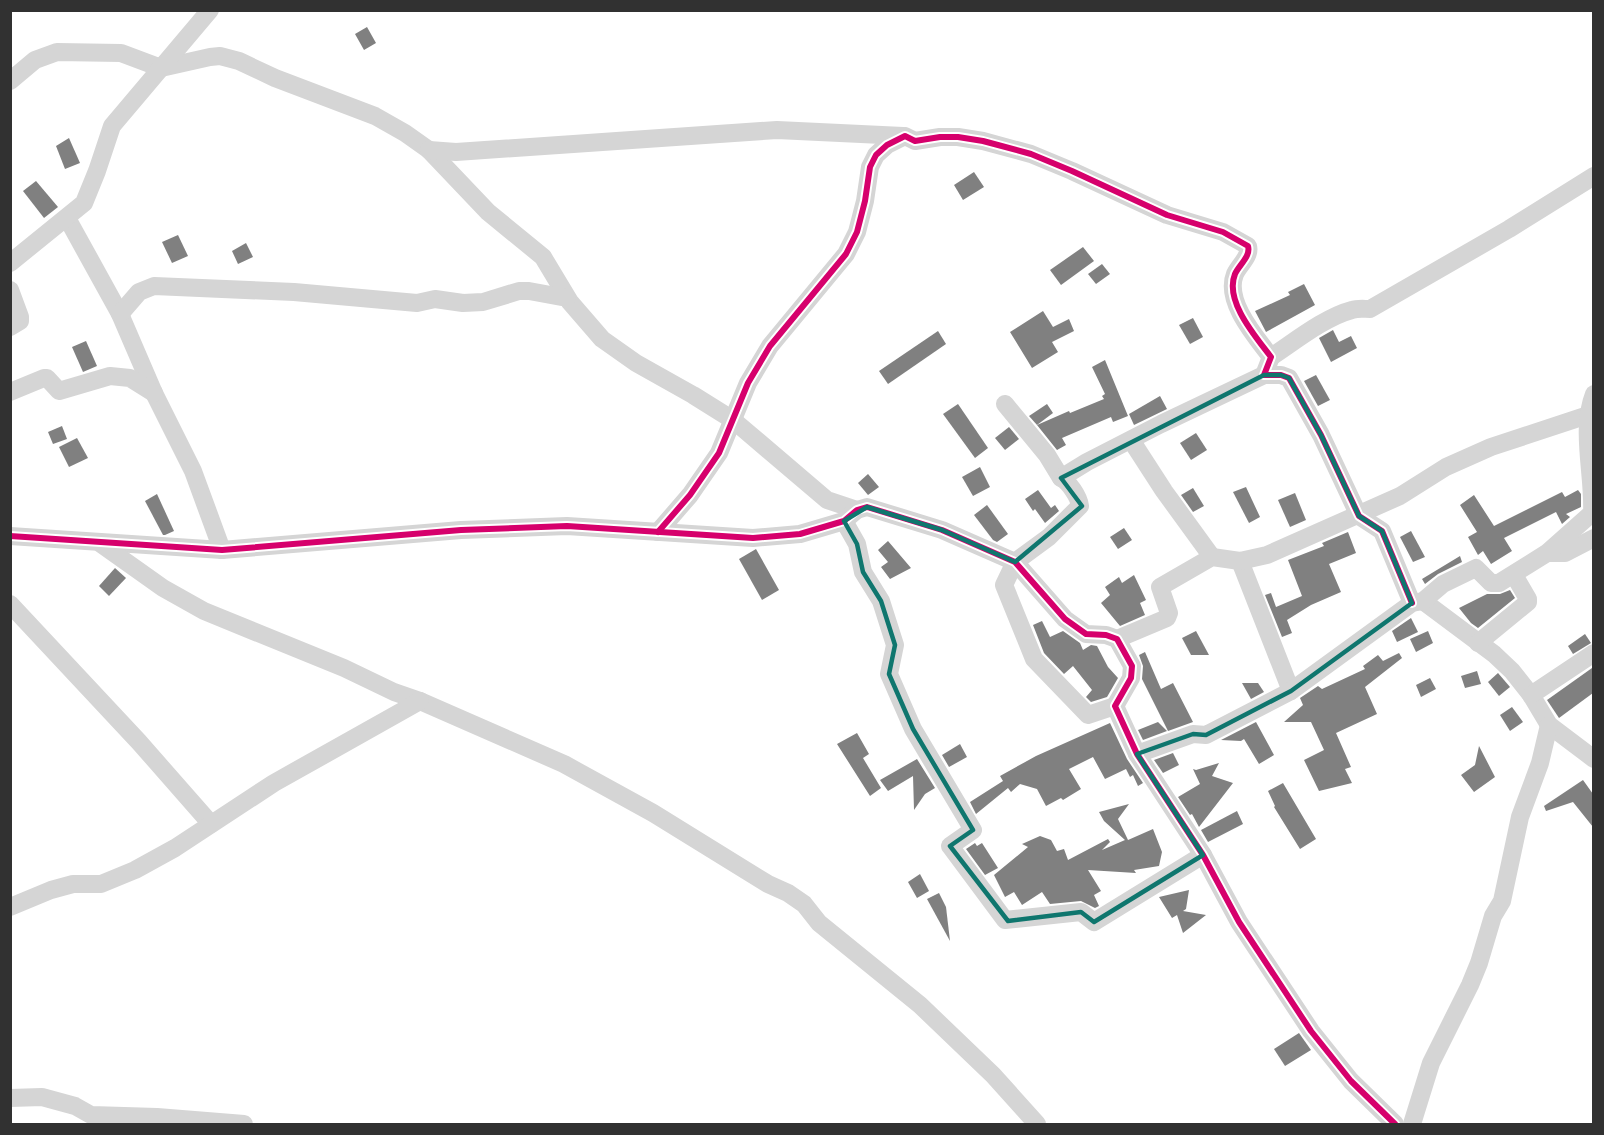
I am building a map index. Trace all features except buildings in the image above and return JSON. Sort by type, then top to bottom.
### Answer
[{"type":"street","points":[[10,264],[84,203],[112,126],[210,10]]},
{"type":"street","points":[[10,81],[35,60],[57,52],[121,53],[161,68],[210,57],[226,57],[375,116],[405,133],[429,150],[488,212],[543,257],[567,298],[602,339],[733,420],[827,500],[850,516],[863,572],[881,602],[895,645],[889,674],[913,729],[973,830],[950,846],[1005,920],[1081,912],[1094,922],[1203,855]]},
{"type":"street","points":[[429,150],[456,152],[777,129],[905,136],[915,141],[940,137],[983,141],[1031,154],[1167,215],[1223,232],[1248,246],[1249,252],[1234,277],[1236,305],[1271,357]]},
{"type":"street","points":[[658,532],[690,495],[719,453],[748,383],[770,346],[846,254],[856,232],[865,201],[870,167],[876,155],[887,145],[905,136]]},
{"type":"street","points":[[1264,375],[1271,357],[1328,321],[1354,309],[1371,309],[1509,230],[1593,176]]},
{"type":"street","points":[[68,218],[120,314],[154,393],[193,471],[222,550]]},
{"type":"street","points":[[120,314],[139,292],[154,286],[294,291],[417,303],[435,299],[463,303],[483,302],[519,291],[543,292],[567,298]]},
{"type":"street","points":[[10,290],[20,321],[10,327]]},
{"type":"street","points":[[1061,478],[1087,462],[1264,375],[1281,375],[1289,378],[1321,435],[1359,516],[1382,531],[1417,602],[1478,643],[1512,671],[1531,695],[1549,725],[1593,759]]},
{"type":"street","points":[[10,392],[44,378],[47,378],[58,391],[110,376],[130,378],[154,393]]},
{"type":"street","points":[[1137,754],[1193,734],[1206,735],[1291,691],[1443,584],[1476,568],[1491,583],[1499,583],[1547,553],[1592,513],[1593,493],[1589,471],[1588,415],[1593,394]]},
{"type":"street","points":[[10,536],[222,550],[461,530],[567,526],[753,538],[800,534],[850,516],[867,507],[942,530],[1015,562],[1065,619],[1086,634],[1106,634],[1117,639],[1132,666],[1131,678],[1115,706],[1088,714],[1034,659],[1004,585],[1015,562],[1049,537],[1080,506],[1080,502],[1065,479],[1061,478],[1047,456],[1005,404]]},
{"type":"street","points":[[1117,639],[1167,618],[1169,613],[1159,590],[1160,587],[1212,557],[1240,561],[1267,555],[1359,516],[1400,496],[1446,467],[1491,447],[1588,415]]},
{"type":"street","points":[[1131,440],[1164,491],[1212,557]]},
{"type":"street","points":[[1547,553],[1565,553],[1593,538]]},
{"type":"street","points":[[100,543],[163,588],[204,611],[344,668],[394,692],[420,701],[564,764],[653,813],[768,884],[788,893],[804,904],[819,924],[920,1005],[993,1075],[1037,1125]]},
{"type":"street","points":[[1240,561],[1291,691]]},
{"type":"street","points":[[1478,643],[1528,602],[1514,574]]},
{"type":"street","points":[[10,604],[139,742],[211,824]]},
{"type":"street","points":[[1531,695],[1593,652]]},
{"type":"street","points":[[10,907],[51,890],[73,884],[96,884],[110,881],[135,870],[274,783],[420,701]]},
{"type":"street","points":[[1115,706],[1137,754],[1203,855],[1239,922],[1311,1031],[1351,1081],[1395,1125]]},
{"type":"street","points":[[1412,1125],[1431,1063],[1470,985],[1493,916],[1500,906],[1520,817],[1540,763],[1549,725]]},
{"type":"street","points":[[10,1098],[42,1097],[75,1106],[91,1115],[157,1117],[244,1125]]},
{"type":"highlighted area","points":[[1264,375],[1281,375],[1289,378],[1321,435],[1359,516],[1382,531],[1412,603],[1291,691],[1206,735],[1193,734],[1137,754],[1203,855],[1094,922],[1081,912],[1008,921],[950,846],[973,830],[913,729],[889,674],[895,645],[881,601],[863,572],[857,544],[844,521],[867,507],[942,530],[1015,562],[1082,506],[1061,478]]},
{"type":"cycle path","points":[[658,532],[690,495],[719,453],[748,383],[770,346],[846,254],[857,232],[870,167],[876,155],[887,145],[905,136],[915,141],[958,137],[1031,154],[1167,215],[1223,232],[1248,246],[1246,257],[1235,274],[1234,296],[1243,318],[1271,357],[1264,375],[1281,375],[1289,378],[1321,435],[1359,516],[1382,531],[1412,603]]},
{"type":"cycle path","points":[[10,536],[222,550],[461,530],[567,526],[753,538],[800,534],[844,521],[857,510],[867,507],[942,530],[1015,562],[1065,619],[1086,634],[1106,635],[1117,639],[1132,666],[1131,678],[1115,706],[1137,754],[1203,855],[1239,922],[1311,1031],[1351,1081],[1395,1124]]}]
